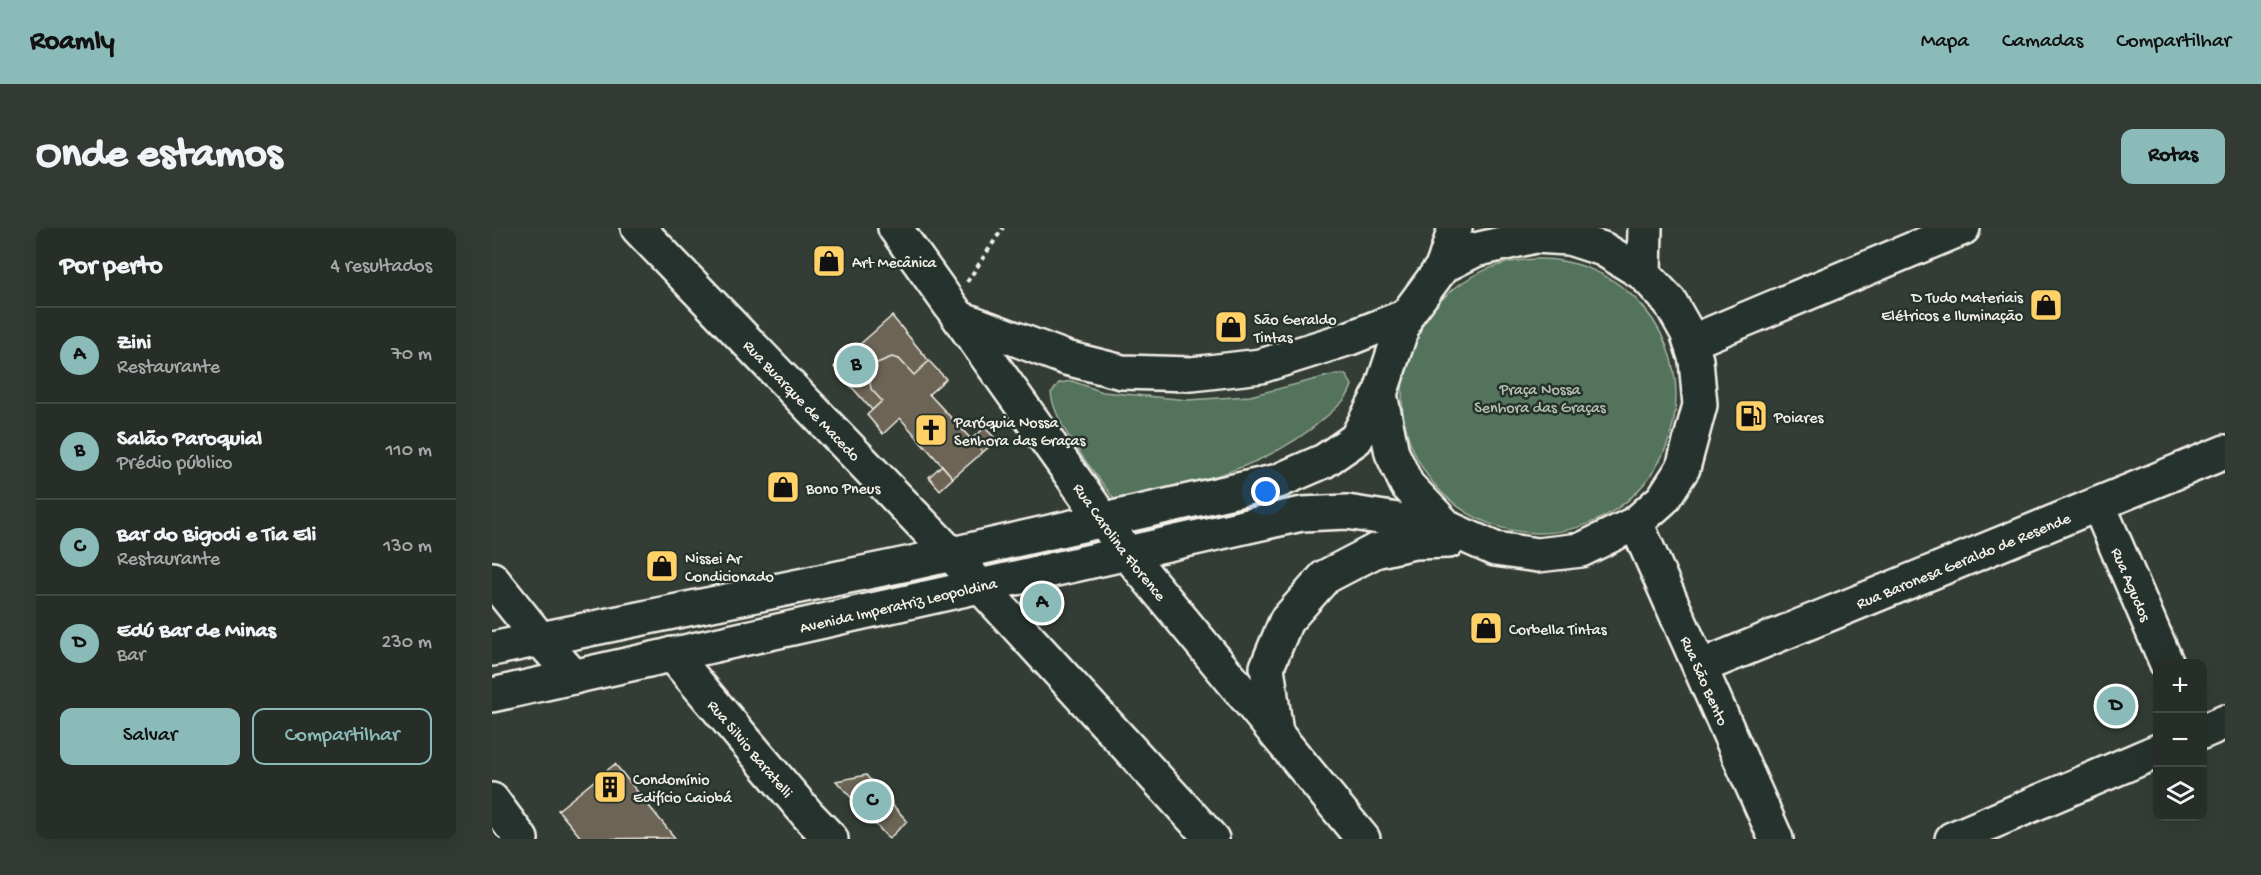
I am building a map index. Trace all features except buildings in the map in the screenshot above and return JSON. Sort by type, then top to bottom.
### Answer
[{"type":"main road","name":"Rua Buarque de Macedo","points":[[638,228],[980,585],[1208,838]]},
{"type":"main road","name":"Rua Carolina Florence","points":[[895,228],[1127,553],[1363,839]]},
{"type":"main road","points":[[492,649],[951,554],[1278,481],[1324,461],[1356,439],[1380,394],[1406,316],[1443,266],[1455,228]]},
{"type":"main road","points":[[1644,274],[1645,228]]},
{"type":"main road","points":[[1691,342],[1964,228]]},
{"type":"main road","points":[[1380,394],[1392,453],[1407,484],[1459,534],[1495,549],[1538,555],[1581,550],[1636,523],[1663,499],[1683,468],[1700,405],[1696,360],[1691,342],[1670,302],[1644,274],[1603,249],[1569,238],[1535,236],[1475,250],[1443,266]]},
{"type":"main road","points":[[960,318],[1066,358],[1122,372],[1192,374],[1261,366],[1350,338],[1406,316]]},
{"type":"main road","name":"Rua Baronesa Geraldo de Resende","points":[[1700,667],[2225,452]]},
{"type":"main road","name":"Rua Agudos","points":[[2098,504],[2165,659]]},
{"type":"main road","name":"Avenida Imperatriz Leopoldina","points":[[492,695],[1302,514],[1347,512],[1459,534]]},
{"type":"main road","name":"Rua São Bento","points":[[1636,523],[1776,839]]},
{"type":"main road","points":[[1276,733],[1267,667],[1286,621],[1326,577],[1375,551],[1459,534]]},
{"type":"main road","points":[[492,579],[574,677]]},
{"type":"main road","name":"Rua Silvio Baratelli","points":[[672,654],[831,839]]},
{"type":"main road","points":[[2207,730],[2225,722]]},
{"type":"main road","points":[[1952,839],[2153,753]]},
{"type":"main road","points":[[492,800],[521,839]]},
{"type":"path","points":[[984,258],[1003,228]]},
{"type":"green space","name":"Praça Nossa Senhora das Graças","points":[[1552,259],[1592,269],[1615,282],[1636,299],[1653,320],[1666,343],[1674,369],[1676,396],[1674,423],[1666,449],[1653,472],[1636,493],[1615,510],[1592,523],[1566,531],[1526,533],[1486,523],[1474,517],[1452,502],[1433,483],[1412,449],[1404,423],[1402,383],[1412,343],[1418,331],[1433,309],[1452,290],[1486,269],[1512,261]]},
{"type":"green space","points":[[1336,374],[1346,375],[1352,385],[1345,398],[1303,435],[1279,450],[1226,473],[1114,499],[1067,434],[1054,406],[1051,393],[1059,383],[1072,381],[1103,392],[1188,400],[1250,396]]},
{"type":"place","name":"Art Mecânica","points":[[829,261]]},
{"type":"place","name":"D Tudo Materiais Elétricos e Iluminação","points":[[2046,305]]},
{"type":"place","name":"São Geraldo Tintas","points":[[1231,327]]},
{"type":"place","name":"Salão Paroquial","points":[[856,365]]},
{"type":"place","name":"Poiares","points":[[1751,416]]},
{"type":"place","name":"Paróquia Nossa Senhora das Graças","points":[[931,430]]},
{"type":"place","name":"Bono Pneus","points":[[783,487]]},
{"type":"place","name":"Nissei Ar Condicionado","points":[[662,566]]},
{"type":"place","name":"Zini","points":[[1042,603]]},
{"type":"place","name":"Corbella Tintas","points":[[1486,628]]},
{"type":"place","name":"Edú Bar de Minas","points":[[2116,706]]},
{"type":"place","name":"Condomínio Edifício Caiobá","points":[[610,787]]},
{"type":"place","name":"Bar do Bigodi e Tia Eli","points":[[872,801]]}]
